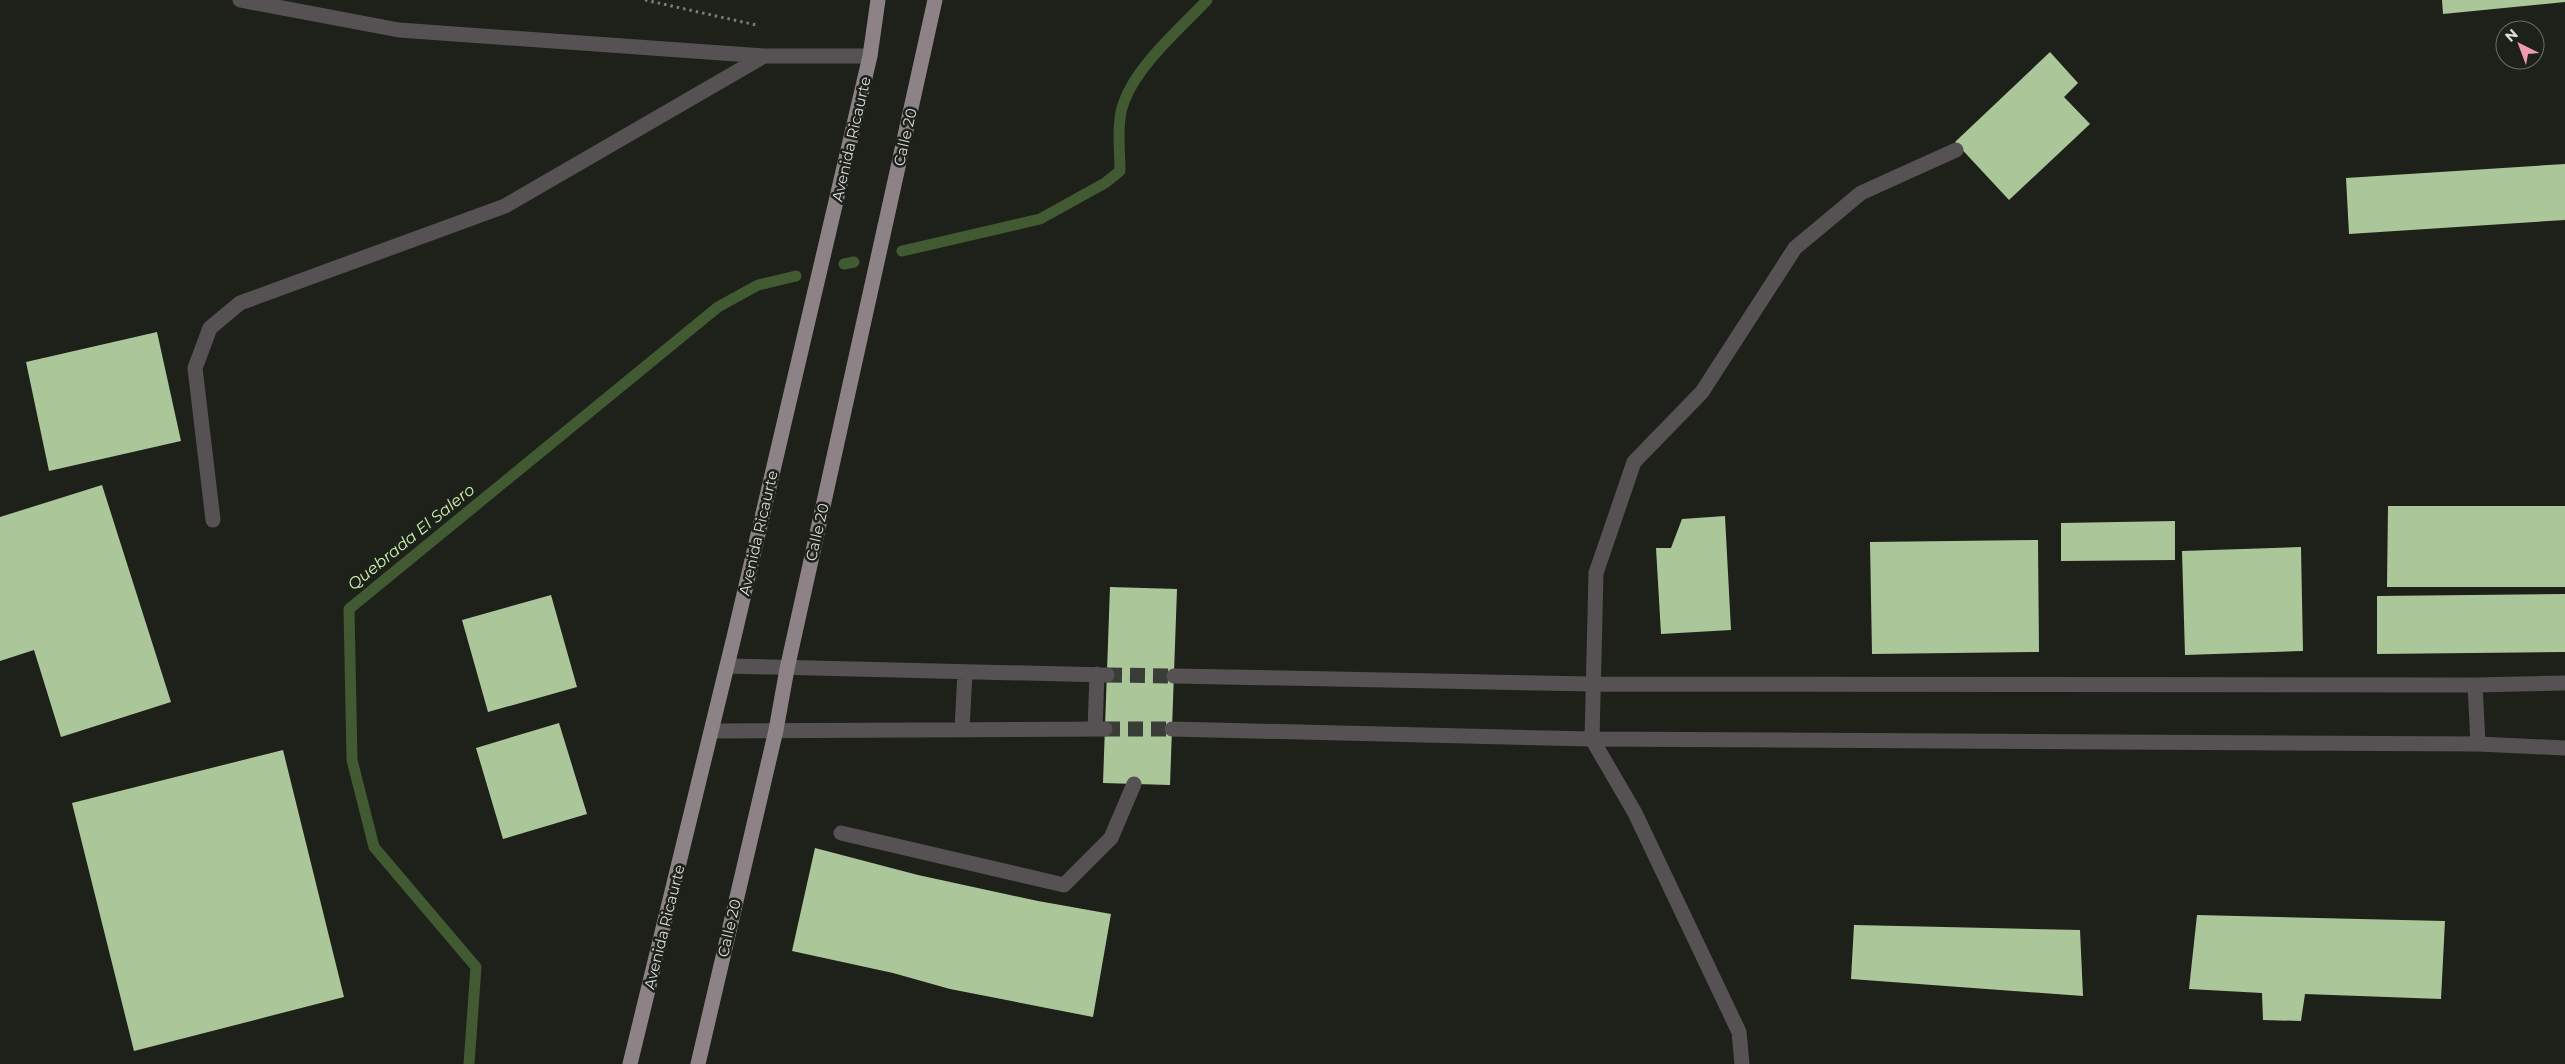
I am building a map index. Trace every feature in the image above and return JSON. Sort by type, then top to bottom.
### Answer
[{"type":"main road","name":"Avenida Ricaurte","points":[[630,1064],[712,731],[870,56],[878,0]]},
{"type":"main road","name":"Calle 20","points":[[698,1064],[776,730],[787,668],[935,0]]},
{"type":"street","points":[[240,0],[399,30],[764,56],[870,56]]},
{"type":"street","points":[[213,520],[195,368],[210,328],[240,303],[506,206],[764,56]]},
{"type":"street","points":[[1742,1064],[1739,1032],[1635,813],[1592,739],[1596,574],[1634,462],[1702,392],[1795,248],[1862,193],[1956,150]]},
{"type":"street","points":[[712,731],[1100,729],[1102,674],[727,666]]},
{"type":"street","points":[[962,729],[965,672]]},
{"type":"street","points":[[1174,676],[1592,684],[2475,685],[2565,683]]},
{"type":"street","points":[[2475,685],[2478,744]]},
{"type":"street","points":[[1172,729],[1592,739],[2478,744],[2565,748]]},
{"type":"street","points":[[841,833],[1064,885],[1111,838],[1134,784]]},
{"type":"path","points":[[645,0],[766,28]]},
{"type":"building","points":[[2442,0],[2565,0],[2565,2],[2443,14]]},
{"type":"building","points":[[2050,52],[2078,83],[2064,97],[2090,124],[2009,200],[1955,142]]},
{"type":"building","points":[[2565,164],[2565,220],[2349,234],[2346,178]]},
{"type":"building","points":[[157,332],[181,441],[49,471],[26,362]]},
{"type":"building","points":[[102,485],[171,702],[61,737],[34,650],[0,661],[0,517]]},
{"type":"building","points":[[2388,506],[2565,506],[2565,587],[2387,587]]},
{"type":"building","points":[[1725,516],[1731,630],[1661,634],[1656,548],[1671,548],[1682,519]]},
{"type":"building","points":[[2175,521],[2175,560],[2061,561],[2061,523]]},
{"type":"building","points":[[2038,540],[2039,652],[1872,654],[1870,542]]},
{"type":"building","points":[[2301,547],[2303,651],[2185,655],[2182,551]]},
{"type":"building","points":[[1110,587],[1177,589],[1170,785],[1103,783]]},
{"type":"building","points":[[2565,594],[2565,652],[2377,654],[2377,596]]},
{"type":"building","points":[[551,595],[577,687],[488,712],[462,620]]},
{"type":"building","points":[[559,723],[587,814],[503,839],[476,748]]},
{"type":"building","points":[[283,750],[344,997],[134,1051],[72,803]]},
{"type":"building","points":[[815,848],[918,875],[1038,901],[1111,914],[1093,1017],[950,989],[893,973],[792,951]]},
{"type":"building","points":[[2197,915],[2445,921],[2441,999],[2305,994],[2301,1021],[2263,1020],[2262,993],[2189,989]]},
{"type":"building","points":[[1854,925],[2080,930],[2083,996],[1851,979]]},
{"type":"waterway","points":[[902,251],[1040,219],[1105,183],[1120,171],[1120,118],[1130,88],[1149,61],[1207,0]]},
{"type":"waterway","points":[[844,264],[854,262]]},
{"type":"waterway","name":"Quebrada El Salero","points":[[469,1064],[476,967],[374,847],[352,760],[349,609],[718,307],[758,285],[796,276]]},
{"type":"tunnel","points":[[1107,675],[1174,676]]},
{"type":"tunnel","points":[[1105,729],[1172,729]]}]
